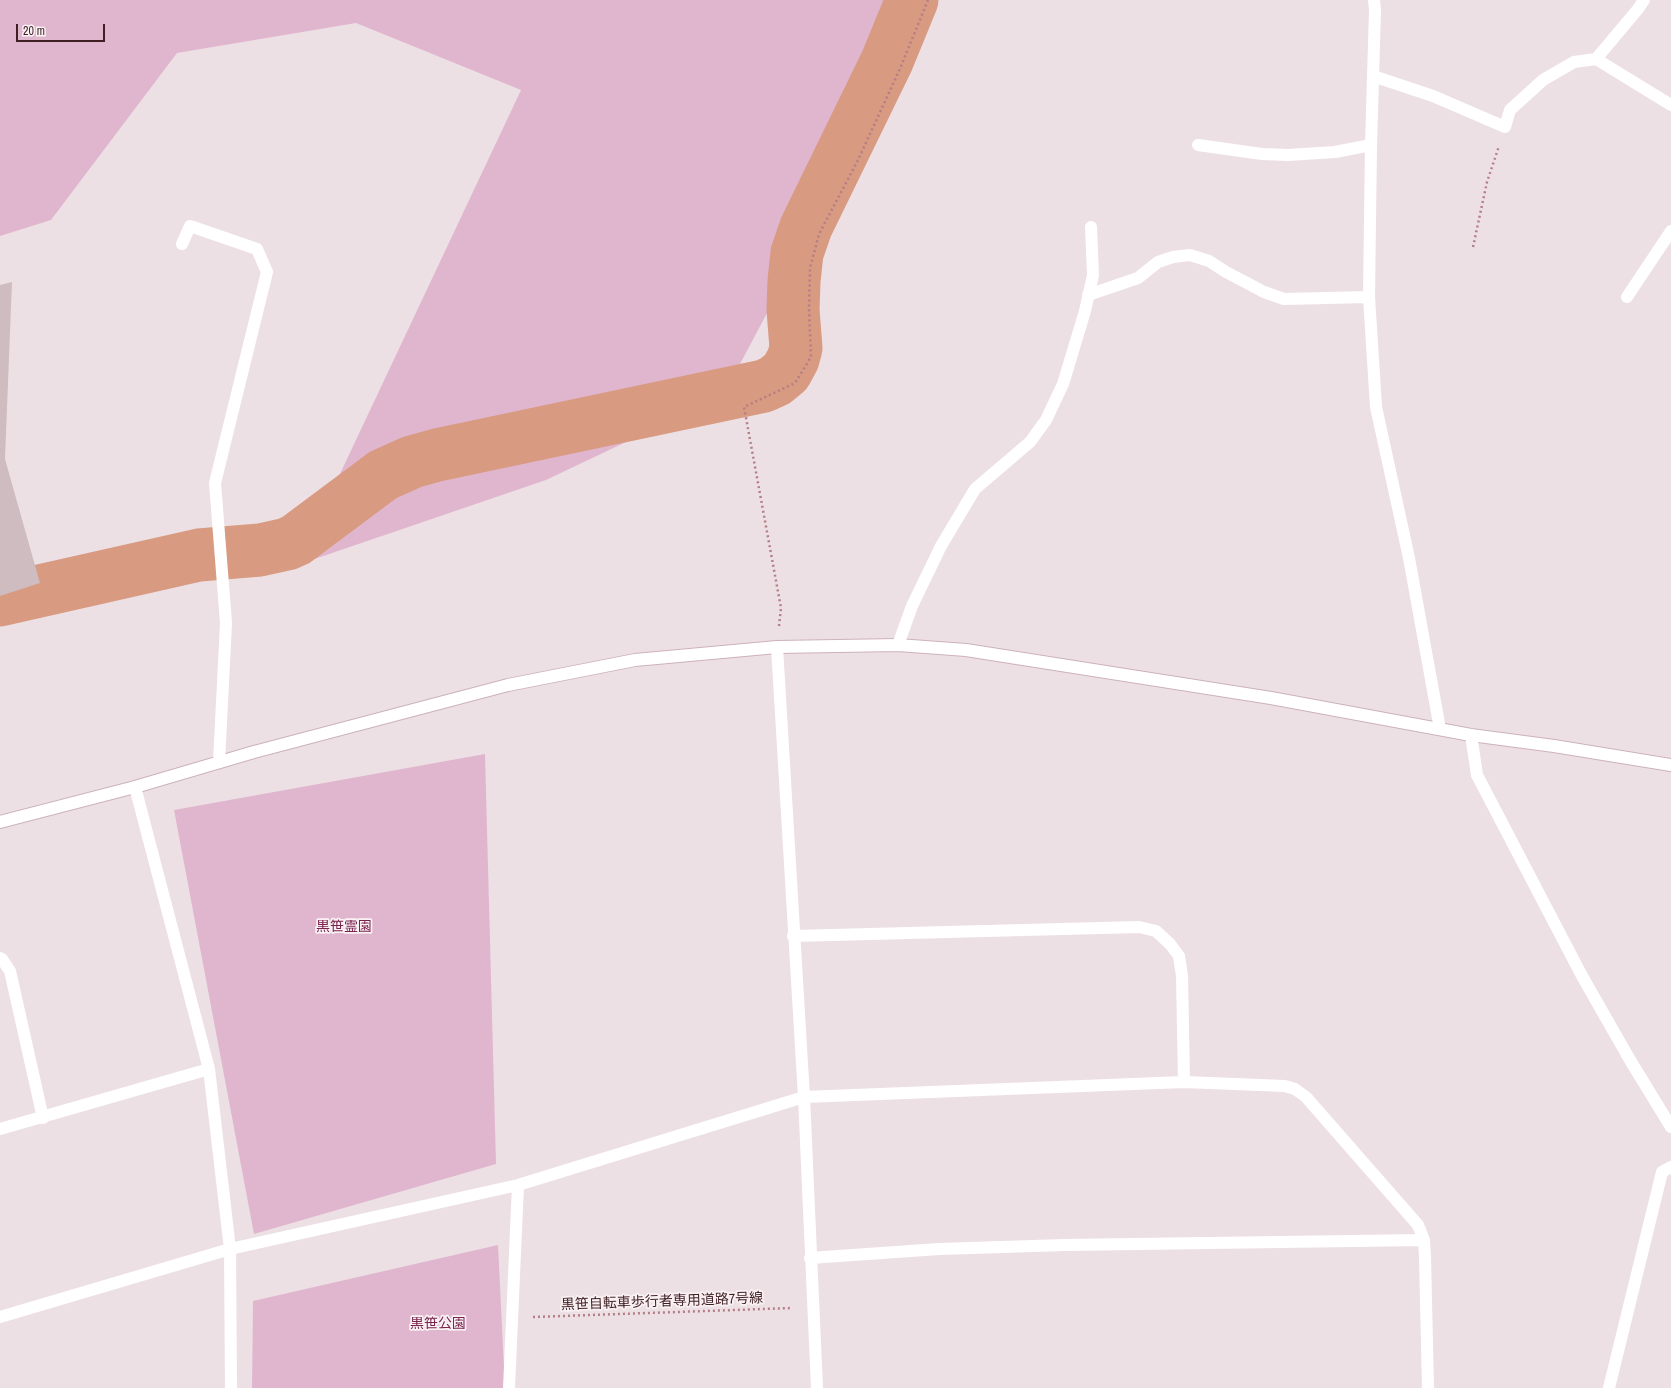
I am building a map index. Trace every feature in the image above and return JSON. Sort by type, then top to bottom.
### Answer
[{"type":"street","points":[[1374,0],[1375,10],[1368,297],[1376,407],[1409,558],[1440,729]]},
{"type":"street","points":[[1596,59],[1644,0]]},
{"type":"street","points":[[1373,76],[1433,96],[1505,127],[1510,110],[1543,80],[1574,62],[1596,59],[1671,105]]},
{"type":"street","points":[[1198,145],[1262,154],[1288,155],[1334,152],[1371,145]]},
{"type":"street","points":[[182,244],[190,226],[257,248],[267,272],[215,483],[226,623],[218,762]]},
{"type":"street","points":[[898,645],[912,606],[941,546],[975,489],[1030,442],[1046,420],[1063,384],[1085,311],[1093,275],[1091,228]]},
{"type":"street","points":[[1627,297],[1671,231]]},
{"type":"street","points":[[1088,295],[1138,278],[1158,262],[1173,257],[1190,255],[1209,261],[1226,272],[1264,292],[1284,299],[1368,297]]},
{"type":"street","points":[[0,822],[508,685],[634,660],[777,647],[898,645],[966,650],[1270,698],[1471,735],[1554,746],[1671,765]]},
{"type":"street","points":[[777,647],[793,936],[804,1097],[817,1388]]},
{"type":"street","points":[[1471,735],[1477,775],[1582,976],[1630,1060],[1671,1126]]},
{"type":"street","points":[[134,786],[209,1069],[230,1249],[231,1388]]},
{"type":"street","points":[[793,936],[1139,927],[1156,931],[1170,944],[1179,956],[1182,976],[1184,1082]]},
{"type":"street","points":[[0,958],[10,971],[43,1118]]},
{"type":"street","points":[[0,1129],[43,1118],[209,1069]]},
{"type":"street","points":[[0,1317],[230,1249],[518,1185],[804,1097],[1184,1082],[1285,1086],[1295,1088],[1306,1097],[1418,1225],[1424,1240],[1428,1388]]},
{"type":"street","points":[[1609,1388],[1662,1172],[1671,1166]]},
{"type":"street","points":[[509,1388],[518,1185]]},
{"type":"street","points":[[810,1258],[939,1249],[1056,1245],[1424,1240]]},
{"type":"path","points":[[777,647],[781,608],[744,406],[795,383],[811,357],[809,310],[810,268],[819,234],[867,141],[899,71],[928,0]]},
{"type":"path","points":[[1473,248],[1487,182],[1505,127]]},
{"type":"path","name":"黒笹自転車歩行者専用道路7号線","points":[[511,1318],[813,1307]]},
{"type":"green space","points":[[0,0],[912,0],[891,54],[817,219],[723,396],[546,480],[297,565],[521,90],[356,23],[177,53],[51,220],[0,236]]},
{"type":"green space","name":"黒笹霊園","points":[[485,754],[496,1164],[254,1234],[174,810]]},
{"type":"green space","name":"黒笹公園","points":[[498,1245],[505,1388],[252,1388],[253,1301]]},
{"type":"building","points":[[12,282],[5,459],[40,583],[0,596],[0,285]]},
{"type":"waterway","points":[[0,600],[199,555],[260,550],[287,544],[296,540],[383,475],[412,462],[437,455],[764,386],[775,381],[786,372],[793,359],[796,348],[793,310],[794,281],[797,253],[806,227],[887,61],[912,0]]}]
